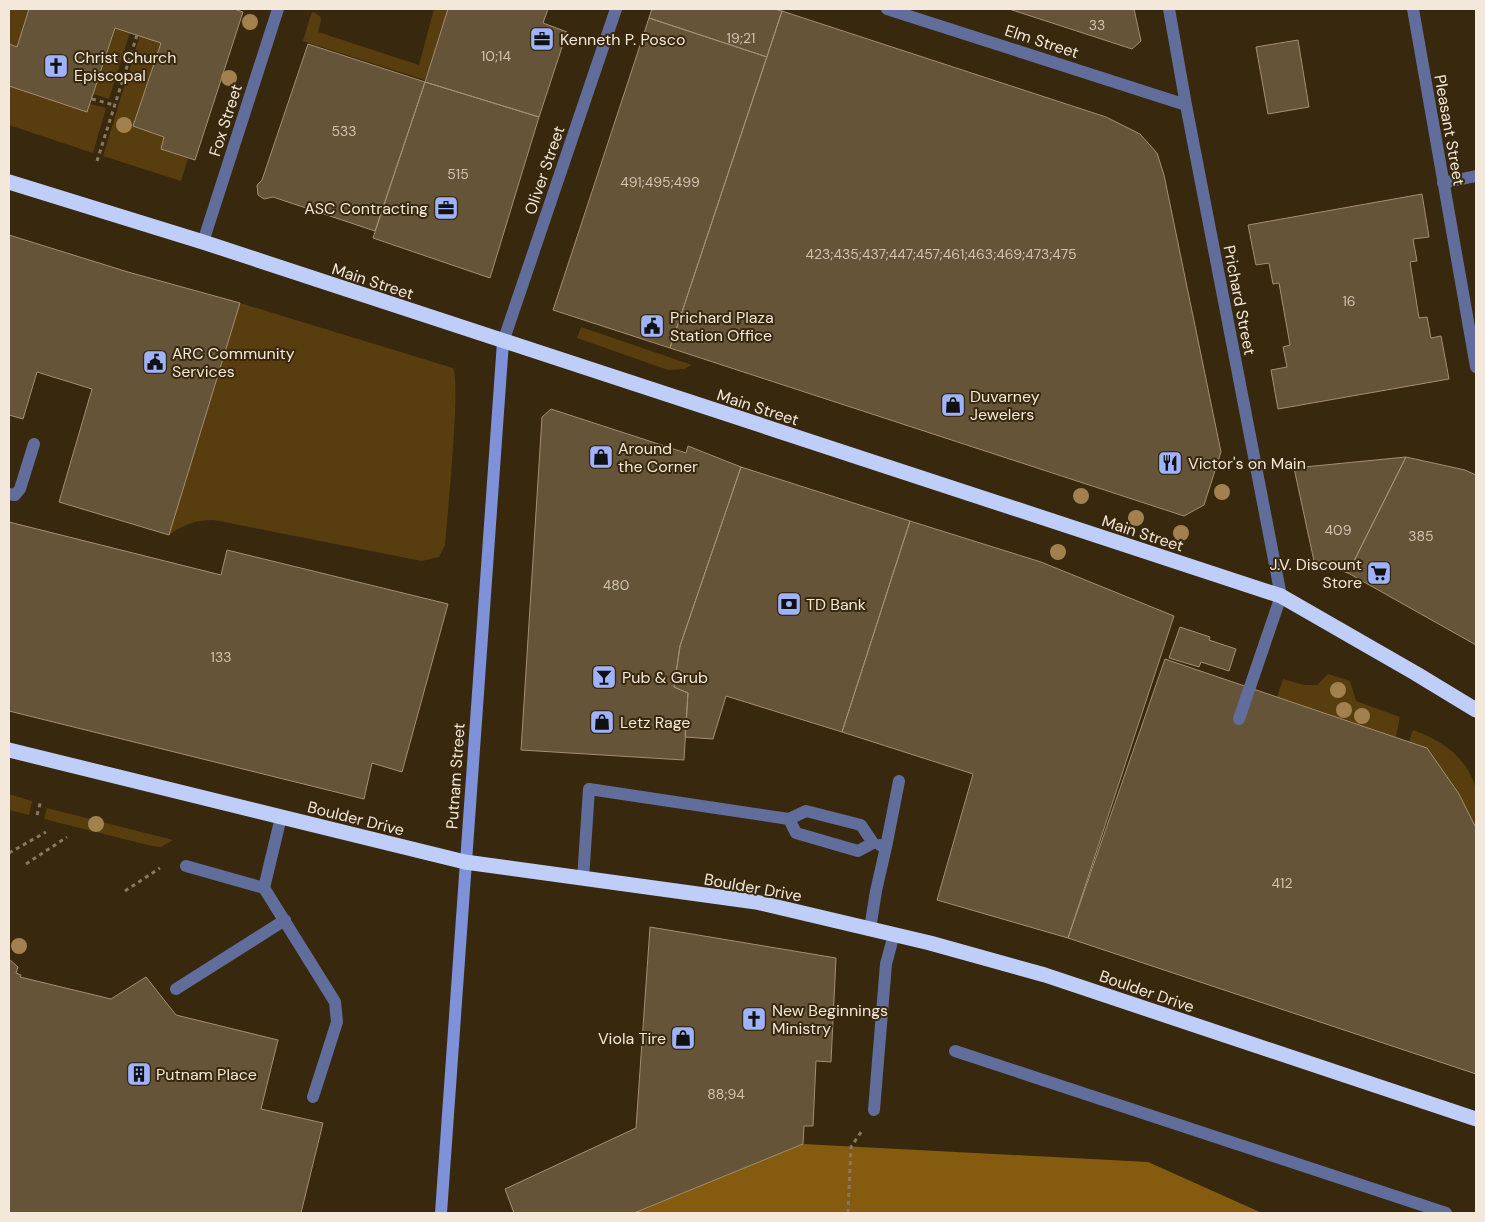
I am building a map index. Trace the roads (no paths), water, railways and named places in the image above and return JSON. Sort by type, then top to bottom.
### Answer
[{"type":"highway","name":"Main Street","points":[[9,182],[203,242],[1281,596],[1416,672],[1476,710]]},
{"type":"highway","name":"Boulder Drive","points":[[9,750],[465,862],[756,902],[894,934],[1046,975],[1476,1120]]},
{"type":"main road","name":"Putnam Street","points":[[441,1213],[503,342]]},
{"type":"street","name":"Fox Street","points":[[203,242],[278,9]]},
{"type":"street","name":"Oliver Street","points":[[503,342],[616,9]]},
{"type":"street","name":"Elm Street","points":[[887,9],[1186,105]]},
{"type":"street","name":"Prichard Street","points":[[1169,9],[1281,596]]},
{"type":"street","name":"Pleasant Street","points":[[1413,9],[1476,367]]},
{"type":"street","points":[[1443,183],[1476,176]]},
{"type":"street","points":[[9,494],[15,494],[20,489],[34,444]]},
{"type":"street","points":[[1240,719],[1281,596]]},
{"type":"street","points":[[870,929],[899,781]]},
{"type":"street","points":[[583,879],[589,789],[790,819],[806,811],[861,825],[873,843],[886,847]]},
{"type":"street","points":[[264,888],[281,817]]},
{"type":"street","points":[[790,819],[796,833],[858,851],[873,843]]},
{"type":"street","points":[[186,866],[264,888],[335,1002],[337,1022],[314,1097]]},
{"type":"street","points":[[176,989],[285,920]]},
{"type":"street","points":[[874,1110],[886,964],[894,934]]},
{"type":"street","points":[[955,1051],[1446,1213]]},
{"type":"place","name":"Kenneth P. Posco","points":[[542,39]]},
{"type":"place","name":"Christ Church Episcopal","points":[[56,66]]},
{"type":"place","name":"ASC Contracting","points":[[446,208]]},
{"type":"place","name":"Prichard Plaza Station Office","points":[[652,326]]},
{"type":"place","name":"ARC Community Services","points":[[155,362]]},
{"type":"place","name":"Duvarney Jewelers","points":[[953,405]]},
{"type":"place","name":"Around the Corner","points":[[601,457]]},
{"type":"place","name":"Victor's on Main","points":[[1170,463]]},
{"type":"place","name":"J.V. Discount Store","points":[[1379,573]]},
{"type":"place","name":"TD Bank","points":[[789,604]]},
{"type":"place","name":"Pub & Grub","points":[[604,677]]},
{"type":"place","name":"Letz Rage","points":[[602,722]]},
{"type":"place","name":"New Beginnings Ministry","points":[[754,1019]]},
{"type":"place","name":"Viola Tire","points":[[683,1038]]},
{"type":"place","name":"Putnam Place","points":[[139,1074]]}]
